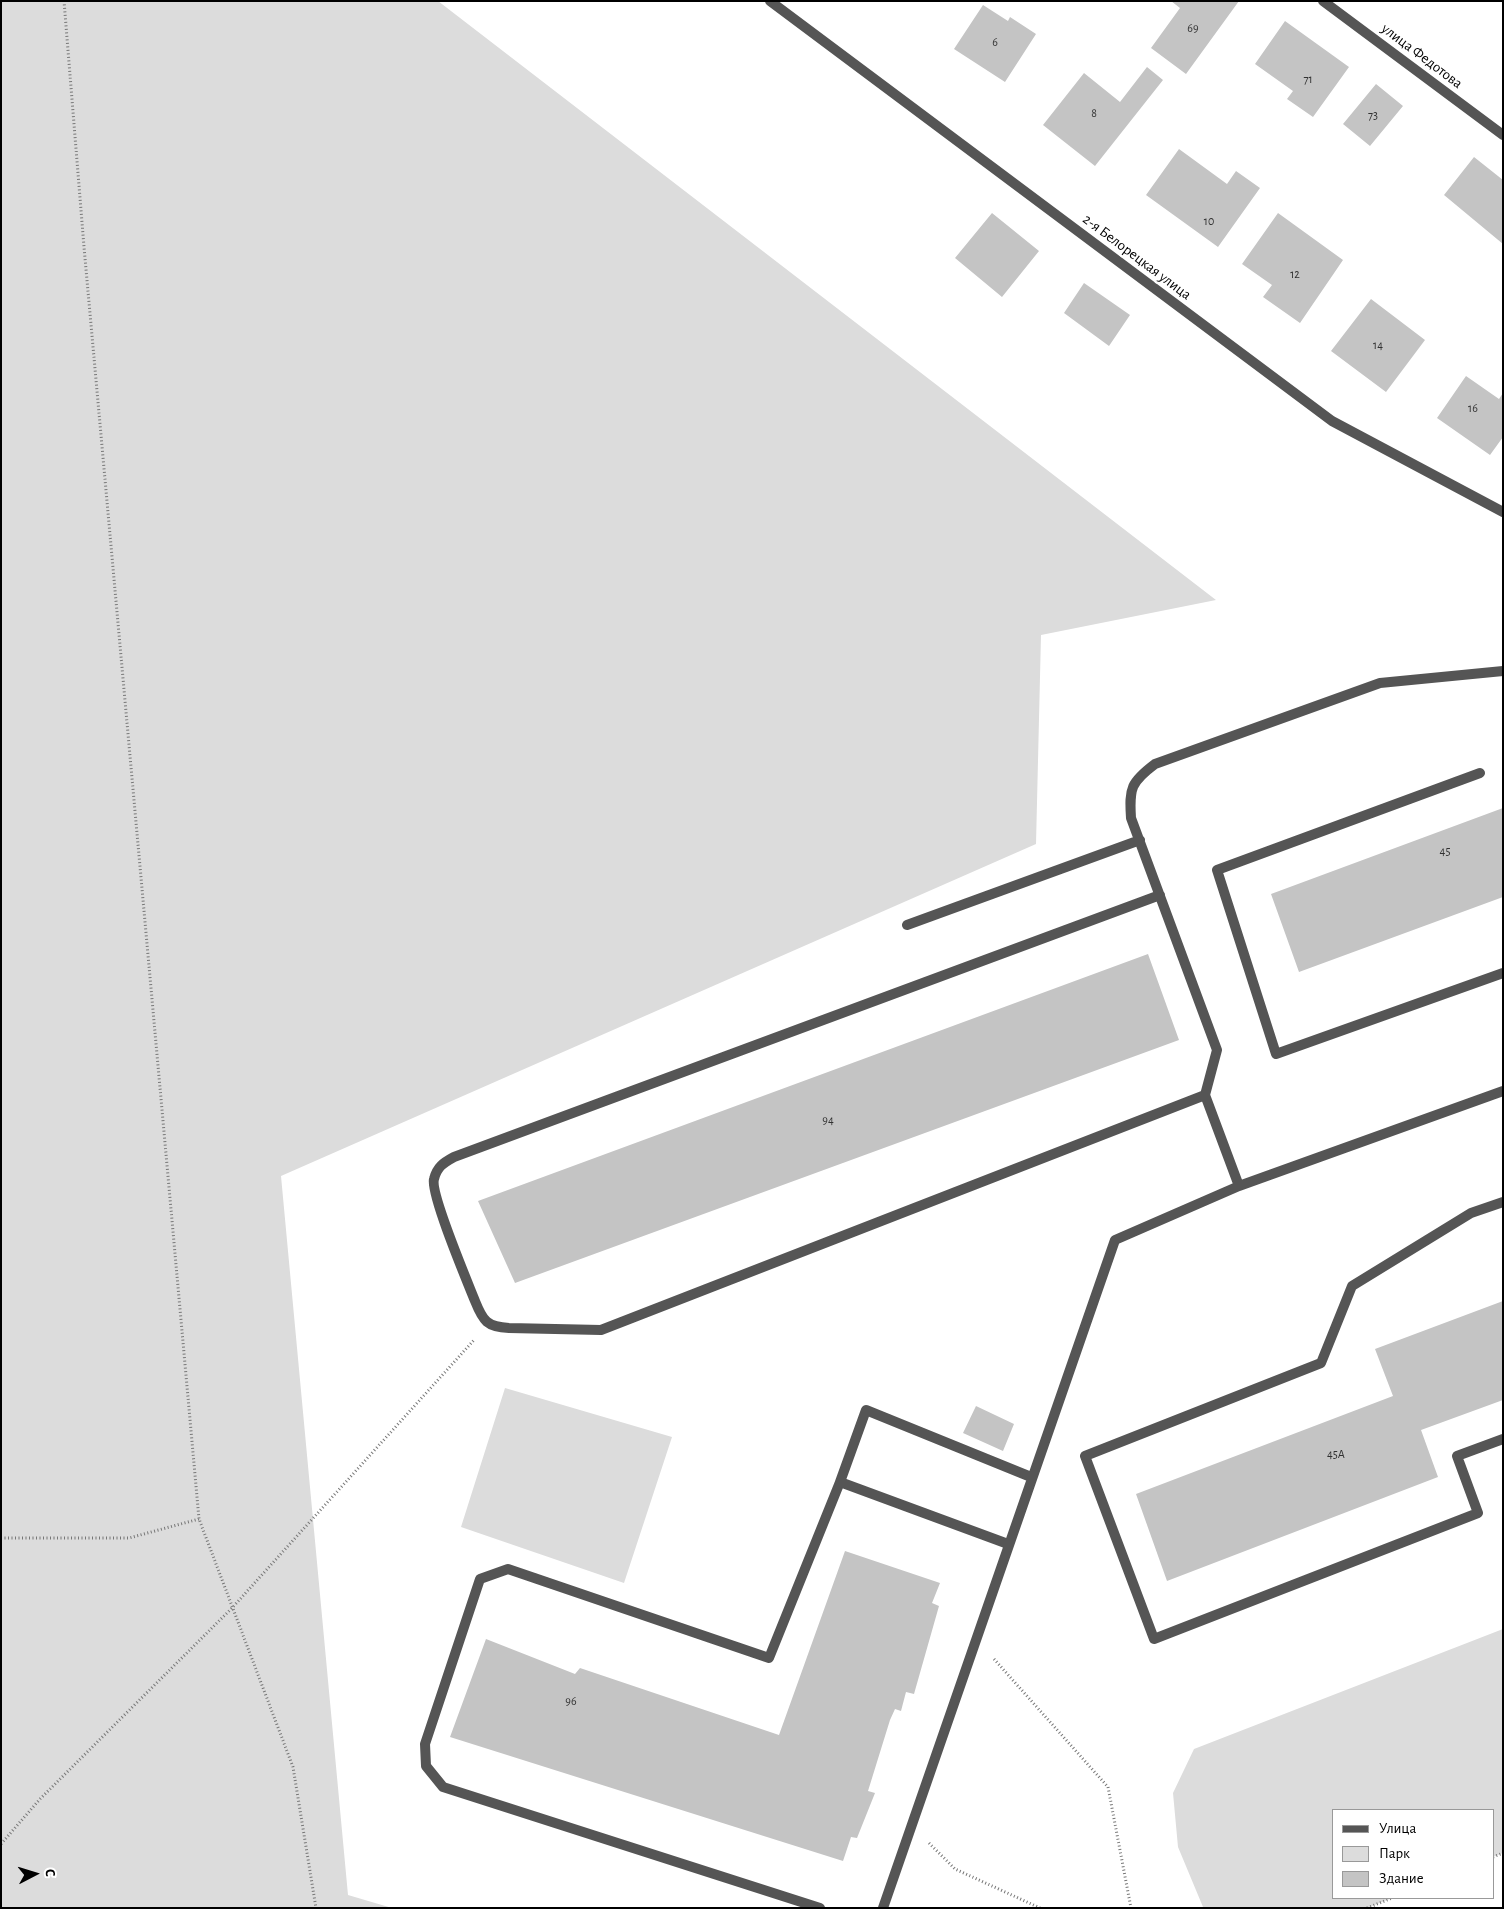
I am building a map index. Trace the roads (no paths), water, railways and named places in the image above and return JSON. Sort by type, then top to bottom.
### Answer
[{"type":"street","name":"2-я Белорецкая улица","points":[[770,1],[1332,421],[1503,512]]},
{"type":"street","name":"улица Федотова","points":[[1323,1],[1503,135]]},
{"type":"street","points":[[1239,1186],[1206,1095],[1217,1050],[1131,818],[1129,794],[1139,776],[1155,764],[1380,683],[1503,671]]},
{"type":"street","points":[[1480,774],[1217,870],[1276,1054],[1503,973]]},
{"type":"street","points":[[907,925],[1140,840]]},
{"type":"street","points":[[1160,895],[454,1157],[439,1166],[433,1181],[437,1201],[475,1301],[481,1315],[488,1324],[510,1328],[601,1330],[1206,1095]]},
{"type":"street","points":[[883,1908],[975,1638],[1115,1240],[1239,1186],[1503,1091]]},
{"type":"street","points":[[1503,1202],[1472,1213],[1352,1286],[1321,1363],[1086,1456],[1154,1639],[1478,1513],[1457,1456],[1503,1439]]},
{"type":"street","points":[[820,1908],[443,1787],[426,1766],[425,1744],[480,1580],[508,1570],[769,1658],[840,1482],[866,1410],[1032,1477]]},
{"type":"street","points":[[840,1482],[1008,1544]]}]
